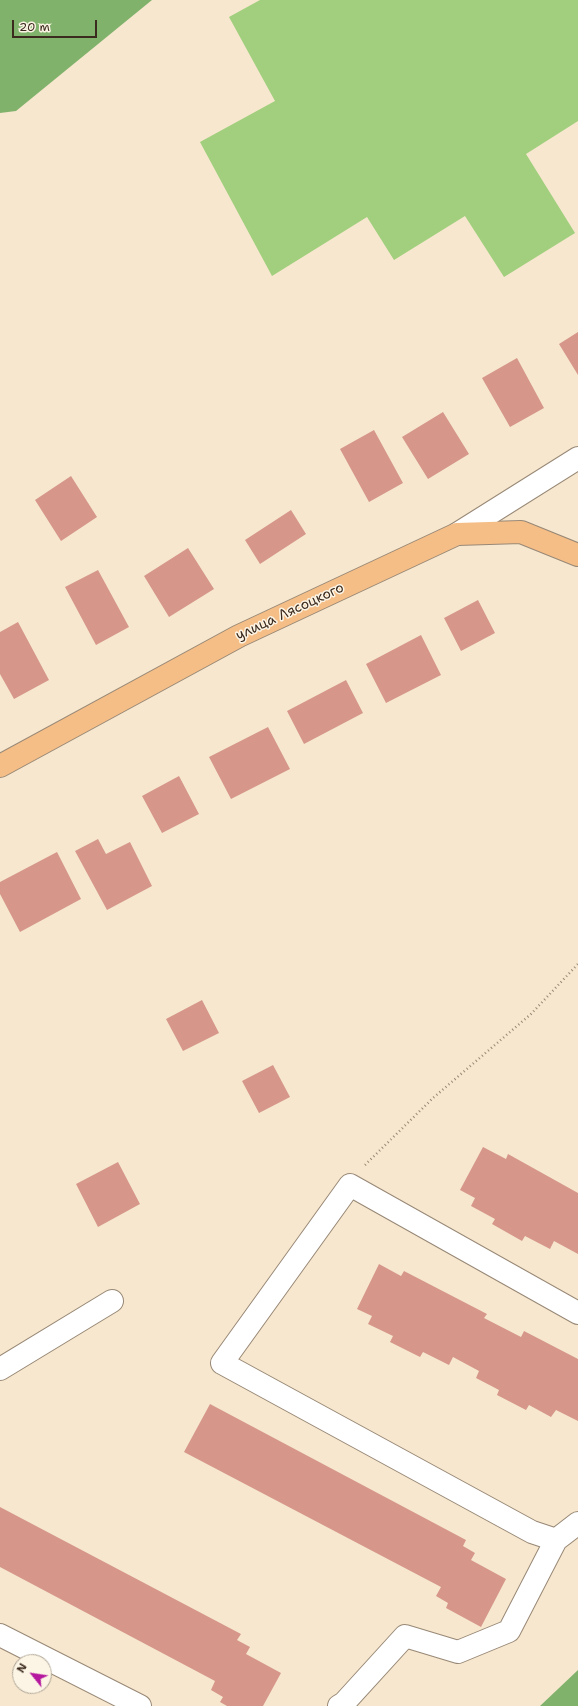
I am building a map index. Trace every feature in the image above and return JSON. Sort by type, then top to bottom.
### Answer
[{"type":"main road","points":[[457,534],[521,532],[578,555]]},
{"type":"main road","name":"улица Лясоцкого","points":[[1,763],[239,636],[457,534]]},
{"type":"street","name":"улица Лясоцкого","points":[[457,534],[578,458]]},
{"type":"street","points":[[556,1540],[532,1532],[222,1363],[350,1185],[578,1313]]},
{"type":"street","points":[[0,1369],[112,1301]]},
{"type":"street","points":[[339,1706],[344,1703],[405,1636],[458,1652],[509,1630],[556,1540],[578,1523]]},
{"type":"street","points":[[0,1635],[140,1706]]},
{"type":"path","points":[[350,1185],[367,1162],[428,1103],[531,1014],[578,964]]},
{"type":"green space","points":[[0,0],[152,0],[16,111],[0,113]]},
{"type":"green space","points":[[260,0],[578,0],[578,121],[526,154],[575,233],[504,277],[465,216],[394,260],[367,217],[272,276],[200,142],[275,101],[229,17]]},
{"type":"green space","points":[[578,1670],[578,1706],[540,1706]]},
{"type":"building","points":[[578,332],[578,375],[559,344]]},
{"type":"building","points":[[517,358],[544,408],[510,427],[482,378]]},
{"type":"building","points":[[443,412],[469,454],[428,479],[402,437]]},
{"type":"building","points":[[374,430],[403,483],[369,502],[340,449]]},
{"type":"building","points":[[71,476],[97,517],[61,541],[35,500]]},
{"type":"building","points":[[291,510],[306,534],[260,564],[245,540]]},
{"type":"building","points":[[188,548],[214,589],[169,617],[144,576]]},
{"type":"building","points":[[98,570],[129,627],[96,645],[65,587]]},
{"type":"building","points":[[478,600],[495,633],[461,651],[444,618]]},
{"type":"building","points":[[18,622],[49,680],[14,699],[0,674],[0,632]]},
{"type":"building","points":[[421,635],[441,675],[386,703],[366,664]]},
{"type":"building","points":[[346,680],[363,713],[304,744],[287,711]]},
{"type":"building","points":[[268,727],[290,769],[231,799],[209,757]]},
{"type":"building","points":[[179,776],[199,814],[162,833],[142,796]]},
{"type":"building","points":[[98,839],[106,854],[130,842],[152,886],[107,910],[75,851]]},
{"type":"building","points":[[57,852],[81,899],[20,932],[0,894],[0,882]]},
{"type":"building","points":[[202,1000],[219,1033],[183,1051],[166,1019]]},
{"type":"building","points":[[273,1065],[290,1097],[259,1113],[242,1081]]},
{"type":"building","points":[[483,1147],[506,1159],[508,1154],[578,1193],[578,1254],[554,1241],[550,1249],[525,1236],[522,1241],[492,1224],[495,1219],[471,1206],[475,1198],[460,1190]]},
{"type":"building","points":[[118,1162],[140,1204],[98,1227],[76,1184]]},
{"type":"building","points":[[379,1264],[401,1276],[404,1271],[487,1314],[484,1318],[521,1337],[524,1331],[578,1359],[578,1421],[556,1410],[551,1417],[529,1405],[526,1410],[497,1395],[499,1390],[476,1378],[479,1371],[453,1357],[449,1365],[423,1352],[420,1357],[390,1342],[393,1336],[368,1324],[372,1316],[357,1309]]},
{"type":"building","points":[[210,1404],[466,1540],[463,1546],[475,1553],[471,1560],[506,1579],[481,1627],[446,1608],[448,1603],[436,1596],[441,1587],[184,1452]]},
{"type":"building","points":[[0,1507],[241,1634],[237,1640],[250,1647],[246,1654],[281,1673],[263,1706],[227,1706],[220,1702],[223,1697],[211,1690],[215,1681],[0,1567]]}]
